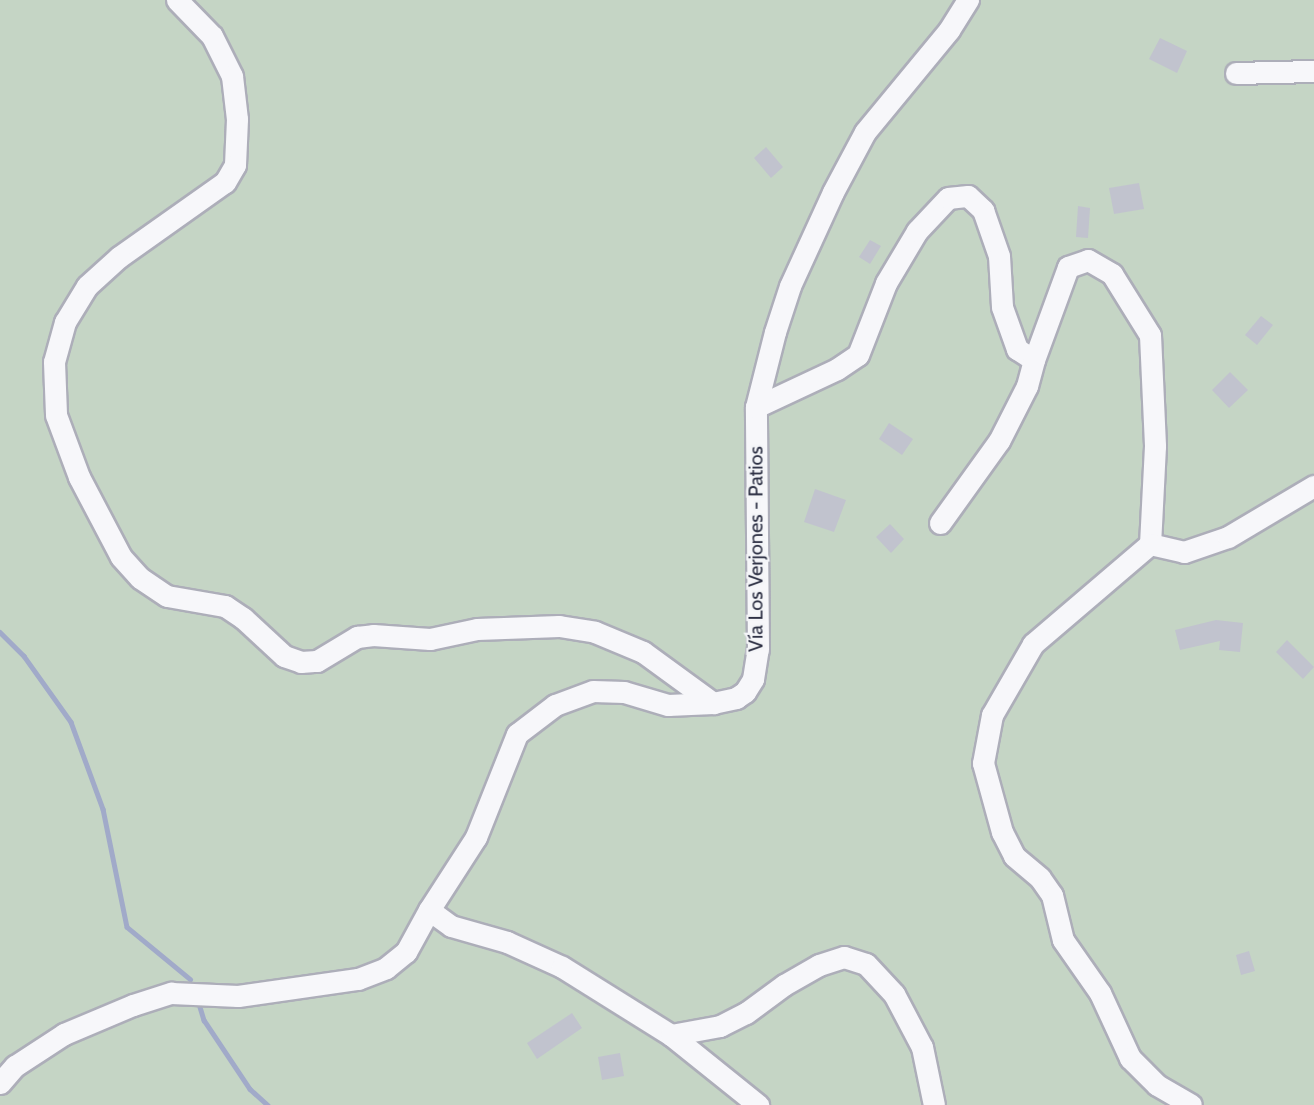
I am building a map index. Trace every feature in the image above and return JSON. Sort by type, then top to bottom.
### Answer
[{"type":"street","points":[[177,0],[212,36],[232,76],[237,119],[235,165],[225,182],[119,257],[87,286],[65,322],[54,362],[56,415],[79,477],[121,557],[140,578],[167,596],[225,606],[243,618],[284,656],[301,662],[317,661],[331,655],[343,644],[365,636],[430,639],[487,628],[559,626],[595,632],[643,652],[713,703]]},
{"type":"street","name":"Vía Los Verjones - Patios","points":[[713,703],[726,702],[745,692],[753,679],[758,649],[756,407],[775,332],[790,286],[833,192],[865,132],[949,30],[968,0]]},
{"type":"street","points":[[1236,74],[1314,71]]},
{"type":"street","points":[[756,407],[837,369],[858,355],[886,283],[916,231],[948,198],[968,196],[983,210],[999,256],[1002,307],[1017,349],[1034,360]]},
{"type":"street","points":[[940,523],[999,441],[1027,386],[1034,360],[1068,267],[1088,260],[1112,274],[1150,335],[1155,446],[1150,544],[1033,644],[992,715],[983,763],[1002,832],[1014,856],[1040,878],[1052,895],[1062,940],[1100,993],[1130,1058],[1157,1085],[1191,1105]]},
{"type":"street","points":[[1150,544],[1184,552],[1228,537],[1314,486]]},
{"type":"street","points":[[0,1083],[15,1066],[64,1034],[133,1005],[171,993],[237,996],[358,979],[386,968],[406,952],[429,910],[476,837],[517,734],[555,705],[593,691],[624,692],[668,705],[713,703]]},
{"type":"street","points":[[429,910],[451,926],[507,942],[562,967],[671,1035],[758,1105]]},
{"type":"street","points":[[671,1035],[720,1026],[746,1013],[784,985],[819,964],[844,957],[867,964],[894,994],[922,1047],[934,1105]]},
{"type":"green space","points":[[0,0],[1314,0],[1314,1105],[0,1105]]},
{"type":"building","points":[[1160,38],[1187,51],[1177,73],[1149,59]]},
{"type":"building","points":[[766,147],[783,167],[771,178],[754,158]]},
{"type":"building","points":[[1139,183],[1144,209],[1114,214],[1109,188]]},
{"type":"building","points":[[1078,206],[1090,208],[1088,238],[1076,237]]},
{"type":"building","points":[[870,240],[881,246],[870,264],[859,257]]},
{"type":"building","points":[[1261,316],[1273,325],[1257,345],[1245,335]]},
{"type":"building","points":[[1230,372],[1248,390],[1229,408],[1212,390]]},
{"type":"building","points":[[889,423],[913,439],[902,455],[879,439]]},
{"type":"building","points":[[815,489],[846,500],[834,532],[804,522]]},
{"type":"building","points":[[890,524],[904,539],[891,553],[876,537]]},
{"type":"building","points":[[1216,620],[1243,623],[1240,652],[1219,650],[1220,641],[1180,650],[1175,630]]},
{"type":"building","points":[[1287,640],[1314,667],[1303,679],[1276,652]]},
{"type":"building","points":[[1249,951],[1255,971],[1241,975],[1236,955]]},
{"type":"building","points":[[572,1013],[582,1028],[537,1059],[527,1043]]},
{"type":"building","points":[[620,1053],[624,1076],[602,1080],[598,1057]]},
{"type":"waterway","points":[[0,632],[24,656],[71,722],[103,809],[127,927],[190,979]]},
{"type":"waterway","points":[[200,1007],[204,1020],[250,1089],[268,1105]]}]
